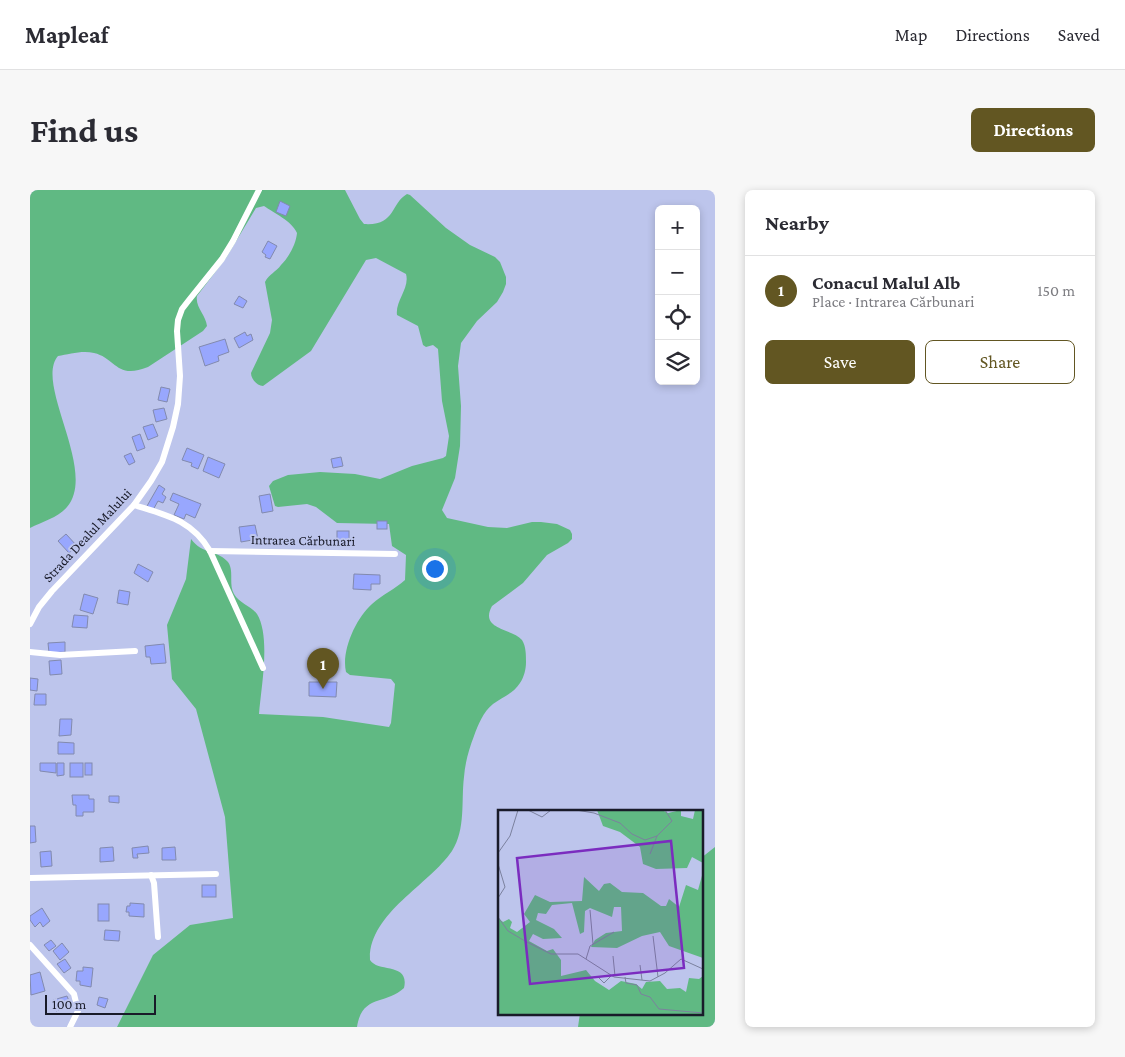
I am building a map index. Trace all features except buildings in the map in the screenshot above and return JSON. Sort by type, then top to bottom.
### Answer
[{"type":"street","name":"Strada Dealul Malului","points":[[30,624],[52,591],[134,505],[162,462],[178,404],[180,376],[178,320],[182,309],[233,241],[259,190]]},
{"type":"street","points":[[134,505],[170,517],[189,526],[198,534],[210,551],[263,668]]},
{"type":"street","name":"Intrarea Cărbunari","points":[[210,551],[395,554]]},
{"type":"street","points":[[30,652],[60,655],[135,651]]},
{"type":"street","points":[[30,878],[216,874]]},
{"type":"street","points":[[151,875],[154,883],[158,938]]},
{"type":"street","points":[[30,945],[74,994],[78,1011],[70,1027]]},
{"type":"green space","points":[[30,190],[345,190],[364,224],[382,222],[407,194],[446,228],[470,245],[495,257],[500,262],[506,277],[506,284],[497,302],[477,321],[461,343],[458,366],[461,406],[460,446],[455,478],[442,510],[447,518],[488,527],[507,528],[532,522],[557,524],[570,530],[572,539],[547,555],[523,583],[492,606],[489,614],[493,624],[517,636],[523,642],[526,651],[524,676],[514,690],[489,707],[477,727],[466,761],[461,824],[452,851],[442,864],[389,914],[379,928],[372,944],[370,960],[374,964],[402,974],[405,980],[404,988],[364,1009],[357,1027],[117,1027],[153,955],[190,925],[233,918],[225,817],[196,709],[172,679],[167,625],[186,579],[191,539],[200,548],[218,555],[227,561],[231,568],[232,590],[234,594],[257,614],[261,624],[264,636],[264,663],[259,714],[323,717],[389,727],[395,684],[391,679],[350,675],[346,672],[345,664],[351,635],[360,618],[376,601],[405,580],[406,555],[392,546],[389,524],[337,523],[316,507],[307,504],[278,507],[275,506],[269,486],[273,481],[288,475],[320,472],[355,474],[380,479],[412,466],[446,456],[449,436],[442,401],[438,349],[433,345],[426,347],[423,345],[418,326],[397,315],[398,305],[406,284],[406,274],[376,258],[366,260],[311,351],[263,386],[255,382],[251,373],[270,333],[272,320],[265,282],[284,262],[295,242],[297,233],[287,221],[264,206],[256,208],[226,258],[197,296],[198,304],[207,326],[203,331],[148,367],[137,370],[123,370],[107,359],[90,352],[58,356],[53,369],[54,386],[71,451],[75,472],[75,491],[64,511],[30,528]]},
{"type":"green space","points":[[715,847],[715,1027],[578,1027],[580,1014],[702,1014],[702,857]]},
{"type":"place","name":"Conacul Malul Alb","points":[[323,689]]}]
